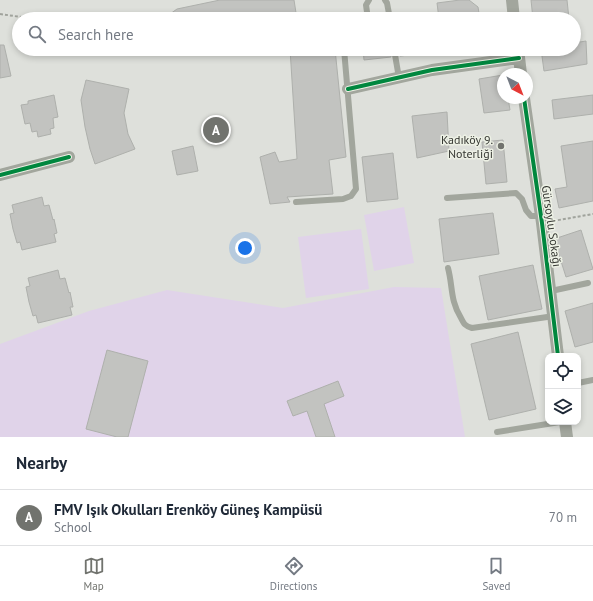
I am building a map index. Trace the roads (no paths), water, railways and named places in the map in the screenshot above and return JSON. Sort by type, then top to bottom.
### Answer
[{"type":"street","points":[[512,0],[513,12]]},
{"type":"street","points":[[348,89],[508,56]]},
{"type":"street","points":[[518,56],[520,68]]},
{"type":"street","name":"Gürsoylu Sokağı","points":[[525,104],[542,220],[558,353]]},
{"type":"street","points":[[0,175],[69,157]]},
{"type":"street","points":[[565,425],[567,437]]},
{"type":"lane","points":[[367,12],[366,5],[369,0]]},
{"type":"lane","points":[[385,0],[389,12]]},
{"type":"lane","points":[[296,202],[343,199],[351,196],[356,189],[345,56]]},
{"type":"lane","points":[[395,56],[399,78]]},
{"type":"lane","points":[[447,198],[516,193],[522,199],[526,210],[531,216],[542,220]]},
{"type":"lane","points":[[448,268],[453,301],[458,314],[466,326],[472,328],[554,316]]},
{"type":"lane","points":[[551,291],[588,283]]},
{"type":"lane","points":[[581,382],[593,380]]},
{"type":"lane","points":[[497,432],[545,424]]},
{"type":"place","name":"FMV Işık Okulları Erenköy Güneş Kampüsü","points":[[216,130]]},
{"type":"place","name":"Kadıköy 9. Noterliği","points":[[501,146]]}]
